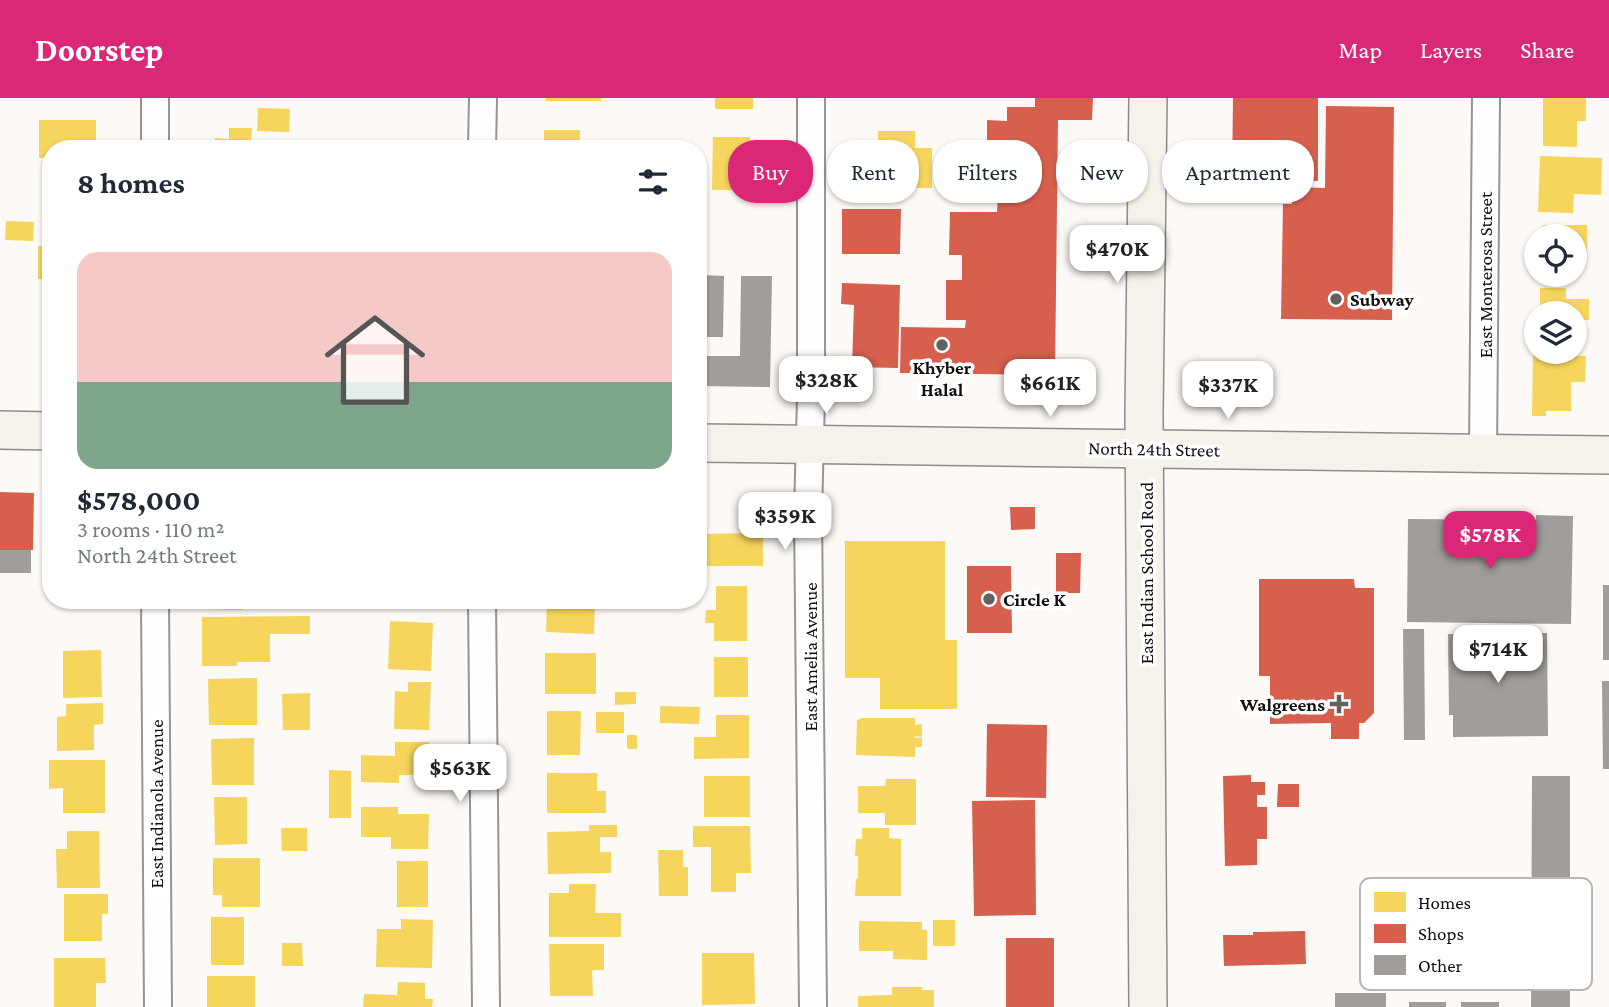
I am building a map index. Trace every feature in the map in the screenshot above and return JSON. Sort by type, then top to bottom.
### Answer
[{"type":"main road","name":"East Indian School Road","points":[[1148,98],[1145,449],[1148,1007]]},
{"type":"main road","points":[[0,430],[42,431]]},
{"type":"main road","name":"North 24th Street","points":[[707,443],[1609,455]]},
{"type":"street","points":[[155,98],[155,140]]},
{"type":"street","points":[[482,98],[482,140]]},
{"type":"street","name":"East Amelia Avenue","points":[[811,98],[808,513],[813,1007]]},
{"type":"street","name":"East Monterosa Street","points":[[1483,453],[1486,98]]},
{"type":"street","name":"East Indianola Avenue","points":[[155,609],[158,1007]]},
{"type":"street","points":[[482,609],[486,1007]]},
{"type":"building: Homes","points":[[546,98],[601,98],[601,101],[546,101]]},
{"type":"building: Homes","points":[[715,98],[753,98],[753,109],[715,109]]},
{"type":"building: Homes","points":[[1543,98],[1586,98],[1586,121],[1577,121],[1577,147],[1543,146]]},
{"type":"building: Homes","points":[[258,108],[290,109],[289,132],[257,131]]},
{"type":"building: Homes","points":[[39,120],[96,120],[96,140],[42,140],[42,158],[39,158]]},
{"type":"building: Homes","points":[[229,128],[252,128],[251,140],[215,140],[215,138],[229,139]]},
{"type":"building: Homes","points":[[544,130],[580,130],[580,140],[544,140]]},
{"type":"building: Homes","points":[[878,131],[915,131],[915,140],[878,140]]},
{"type":"building: Homes","points":[[713,137],[750,137],[750,140],[728,140],[728,190],[712,190]]},
{"type":"building: Homes","points":[[919,148],[932,148],[932,188],[919,188]]},
{"type":"building: Homes","points":[[1540,156],[1602,158],[1601,195],[1574,194],[1573,213],[1538,212]]},
{"type":"building: Homes","points":[[6,221],[34,222],[33,241],[5,240]]},
{"type":"building: Homes","points":[[38,246],[42,246],[42,279],[38,279]]},
{"type":"building: Homes","points":[[1540,288],[1566,288],[1566,299],[1589,299],[1589,320],[1587,301],[1540,301]]},
{"type":"building: Homes","points":[[1533,364],[1586,364],[1585,382],[1571,382],[1571,411],[1546,411],[1546,416],[1532,416]]},
{"type":"building: Homes","points":[[763,533],[763,566],[707,566],[707,534]]},
{"type":"building: Homes","points":[[845,541],[945,541],[945,640],[957,640],[957,709],[880,709],[880,678],[845,678]]},
{"type":"building: Homes","points":[[716,586],[747,586],[747,641],[714,641],[714,623],[705,623],[706,610],[716,610]]},
{"type":"building: Homes","points":[[547,609],[595,609],[594,634],[546,632]]},
{"type":"building: Homes","points":[[310,616],[310,634],[270,634],[270,662],[202,666],[202,617]]},
{"type":"building: Homes","points":[[390,621],[433,623],[431,671],[388,669]]},
{"type":"building: Homes","points":[[101,650],[102,697],[63,698],[63,651]]},
{"type":"building: Homes","points":[[545,653],[596,653],[596,694],[545,694]]},
{"type":"building: Homes","points":[[714,657],[748,657],[748,697],[714,697]]},
{"type":"building: Homes","points":[[257,678],[257,725],[209,725],[208,679]]},
{"type":"building: Homes","points":[[408,682],[431,682],[429,730],[394,729],[395,691],[408,692]]},
{"type":"building: Homes","points":[[615,692],[636,692],[636,704],[615,705]]},
{"type":"building: Homes","points":[[310,693],[310,730],[283,730],[282,694]]},
{"type":"building: Homes","points":[[103,703],[103,724],[94,725],[94,750],[57,751],[57,717],[66,716],[66,704]]},
{"type":"building: Homes","points":[[660,706],[700,707],[699,724],[660,723]]},
{"type":"building: Homes","points":[[547,711],[581,711],[580,755],[547,755]]},
{"type":"building: Homes","points":[[596,712],[624,712],[624,733],[596,733]]},
{"type":"building: Homes","points":[[716,715],[749,715],[749,758],[694,759],[694,737],[716,737]]},
{"type":"building: Homes","points":[[915,718],[915,725],[922,724],[922,737],[915,738],[922,738],[922,747],[915,747],[915,757],[856,755],[857,720]]},
{"type":"building: Homes","points":[[627,735],[637,735],[637,749],[627,749]]},
{"type":"building: Homes","points":[[254,738],[254,785],[212,785],[211,739]]},
{"type":"building: Homes","points":[[395,742],[429,742],[429,775],[399,775],[399,783],[361,782],[361,755],[395,756]]},
{"type":"building: Homes","points":[[49,760],[105,760],[105,813],[63,813],[63,788],[49,789]]},
{"type":"building: Homes","points":[[329,770],[351,771],[351,818],[329,818]]},
{"type":"building: Homes","points":[[547,773],[597,773],[597,791],[606,791],[606,813],[547,813]]},
{"type":"building: Homes","points":[[704,776],[750,776],[750,817],[704,817]]},
{"type":"building: Homes","points":[[886,779],[916,779],[916,825],[885,825],[885,813],[858,813],[858,786],[885,786]]},
{"type":"building: Homes","points":[[214,797],[247,797],[247,844],[215,845]]},
{"type":"building: Homes","points":[[361,807],[398,807],[398,814],[429,814],[428,849],[391,849],[391,837],[361,837]]},
{"type":"building: Homes","points":[[589,825],[617,825],[617,837],[600,837],[600,852],[611,852],[611,873],[548,874],[547,832],[589,831]]},
{"type":"building: Homes","points":[[693,826],[750,826],[751,873],[736,873],[736,892],[711,892],[711,847],[693,847]]},
{"type":"building: Homes","points":[[281,828],[307,828],[307,851],[282,851]]},
{"type":"building: Homes","points":[[862,828],[889,828],[889,838],[901,839],[901,896],[855,896],[858,879],[856,839],[862,839]]},
{"type":"building: Homes","points":[[67,831],[99,831],[100,888],[57,888],[56,849],[67,849]]},
{"type":"building: Homes","points":[[658,850],[683,850],[683,867],[688,867],[688,896],[659,896]]},
{"type":"building: Homes","points":[[213,858],[260,858],[260,907],[222,907],[222,895],[213,895]]},
{"type":"building: Homes","points":[[397,861],[428,861],[428,907],[397,907]]},
{"type":"building: Homes","points":[[569,884],[596,884],[595,913],[621,913],[621,937],[549,937],[549,893],[569,893]]},
{"type":"building: Homes","points":[[64,894],[108,894],[108,914],[102,914],[102,941],[64,941]]},
{"type":"building: Homes","points":[[211,917],[244,917],[244,965],[211,965]]},
{"type":"building: Homes","points":[[401,919],[433,920],[432,968],[376,967],[377,929],[401,929]]},
{"type":"building: Homes","points":[[933,920],[955,920],[955,946],[933,946]]},
{"type":"building: Homes","points":[[859,921],[922,922],[922,930],[927,930],[927,960],[893,959],[893,951],[859,951]]},
{"type":"building: Homes","points":[[282,943],[302,943],[303,966],[282,966]]},
{"type":"building: Homes","points":[[549,944],[604,944],[604,970],[592,970],[593,996],[550,996]]},
{"type":"building: Homes","points":[[702,953],[754,953],[755,1004],[702,1005]]},
{"type":"building: Homes","points":[[54,958],[105,958],[106,983],[96,983],[96,1007],[54,1007]]},
{"type":"building: Homes","points":[[207,976],[255,976],[255,1007],[207,1007]]},
{"type":"building: Homes","points":[[398,982],[425,983],[425,999],[433,999],[432,1007],[363,1007],[364,994],[397,995]]},
{"type":"building: Homes","points":[[892,987],[922,987],[922,990],[934,990],[934,1007],[858,1007],[858,996],[892,995]]},
{"type":"building: Shops","points":[[1035,98],[1093,98],[1092,120],[1058,120],[1055,375],[900,373],[901,327],[965,328],[966,320],[946,320],[946,280],[962,280],[962,255],[949,255],[950,212],[997,212],[997,203],[1042,203],[1042,140],[987,140],[987,120],[1007,121],[1007,107],[1035,107]]},
{"type":"building: Shops","points":[[1233,98],[1318,98],[1318,181],[1314,181],[1314,140],[1232,140]]},
{"type":"building: Shops","points":[[1326,106],[1394,107],[1392,320],[1281,319],[1283,204],[1314,203],[1314,188],[1325,188]]},
{"type":"building: Shops","points":[[842,209],[901,209],[900,254],[842,254]]},
{"type":"building: Shops","points":[[842,283],[900,285],[898,368],[852,367],[854,305],[841,304]]},
{"type":"building: Shops","points":[[0,492],[34,493],[33,550],[0,550]]},
{"type":"building: Shops","points":[[1010,507],[1035,507],[1035,529],[1011,530]]},
{"type":"building: Shops","points":[[1056,553],[1081,553],[1080,593],[1056,593]]},
{"type":"building: Shops","name":"Circle K","points":[[967,566],[1011,566],[1012,633],[967,633]]},
{"type":"building: Shops","name":"Walgreens","points":[[1259,579],[1354,579],[1355,588],[1374,588],[1374,713],[1364,723],[1359,723],[1359,739],[1331,739],[1331,723],[1270,724],[1270,676],[1259,676]]},
{"type":"building: Shops","points":[[987,724],[1047,725],[1046,798],[986,797]]},
{"type":"building: Shops","points":[[1251,775],[1251,782],[1265,782],[1265,795],[1257,795],[1257,807],[1267,807],[1267,839],[1257,839],[1257,865],[1225,866],[1223,776]]},
{"type":"building: Shops","points":[[1278,784],[1299,784],[1299,807],[1277,807]]},
{"type":"building: Shops","points":[[1035,800],[1036,915],[974,916],[972,801]]},
{"type":"building: Shops","points":[[1305,931],[1306,964],[1224,966],[1223,935]]},
{"type":"building: Shops","points":[[1006,938],[1054,938],[1054,1007],[1006,1007]]},
{"type":"building: Other","points":[[707,275],[724,276],[723,337],[707,337]]},
{"type":"building: Other","points":[[741,276],[772,276],[770,387],[707,386],[707,356],[740,356]]},
{"type":"building: Other","points":[[1536,515],[1573,516],[1571,624],[1407,622],[1408,519],[1523,520],[1523,525],[1536,526]]},
{"type":"building: Other","points":[[0,550],[31,550],[31,573],[0,573]]},
{"type":"building: Other","points":[[1603,585],[1609,585],[1609,660],[1603,660]]},
{"type":"building: Other","points":[[1403,629],[1424,629],[1425,740],[1404,740]]},
{"type":"building: Other","points":[[1547,633],[1548,736],[1453,737],[1453,715],[1449,715],[1448,634]]},
{"type":"building: Other","points":[[1602,681],[1609,681],[1609,769],[1603,769]]},
{"type":"building: Other","points":[[1532,776],[1570,776],[1570,878],[1532,878]]},
{"type":"building: Other","points":[[1531,990],[1570,990],[1570,1007],[1531,1007]]},
{"type":"building: Other","points":[[1335,993],[1386,993],[1386,1007],[1335,1007]]},
{"type":"building: Other","points":[[1409,1002],[1446,1002],[1446,1007],[1409,1007]]},
{"type":"building: Other","points":[[1461,1002],[1499,1002],[1499,1007],[1461,1007]]},
{"type":"place","name":"Subway","points":[[1336,299]]},
{"type":"place","name":"Khyber Halal","points":[[942,345]]},
{"type":"place","name":"Circle K","points":[[989,599]]},
{"type":"place","name":"Walgreens","points":[[1339,704]]}]
